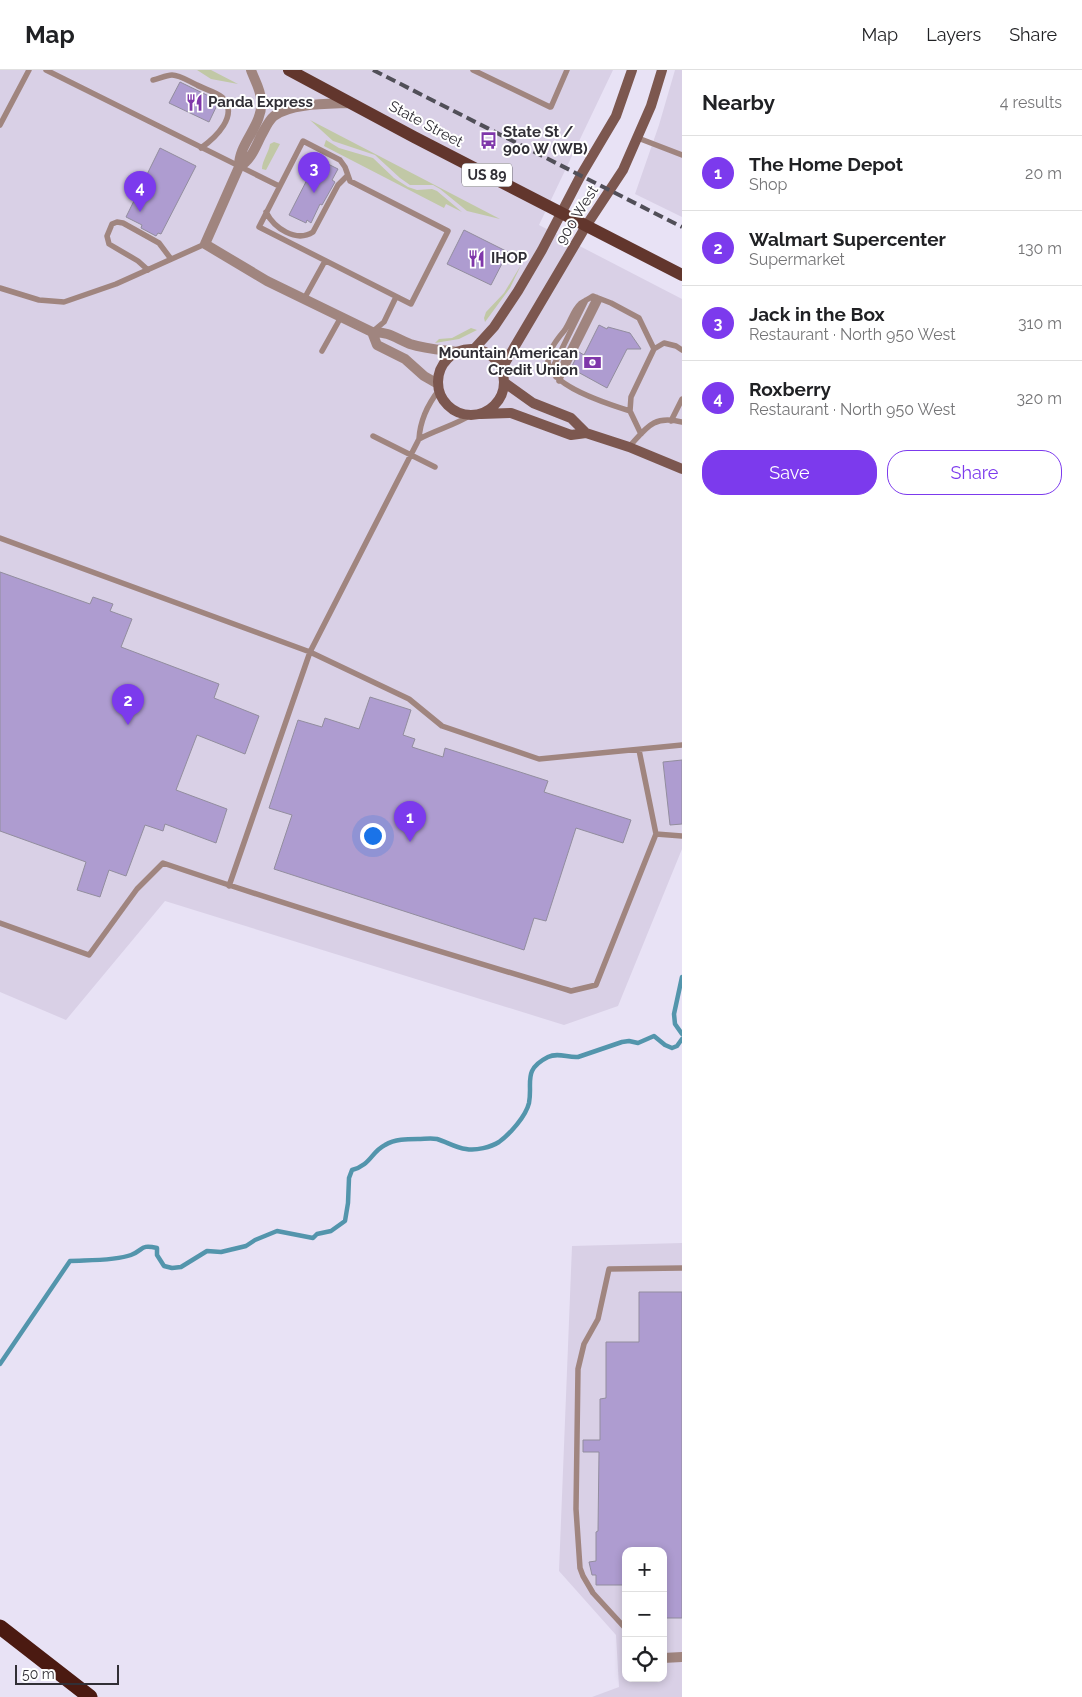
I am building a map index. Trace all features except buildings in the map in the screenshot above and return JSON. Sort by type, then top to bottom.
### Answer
[{"type":"highway","points":[[0,1627],[90,1697]]},
{"type":"main road","name":"State Street","points":[[289,70],[682,275]]},
{"type":"street","points":[[251,70],[262,98],[259,116],[239,157],[239,167],[205,244],[267,281],[372,332],[386,332],[410,344],[422,347],[458,352]]},
{"type":"street","name":"900 West","points":[[474,349],[494,327],[518,291],[616,116],[632,70]]},
{"type":"street","name":"900 West","points":[[502,368],[586,226],[623,170],[651,106],[662,70]]},
{"type":"street","points":[[239,167],[247,162],[272,117],[278,113],[290,108],[351,102]]},
{"type":"street","points":[[372,332],[377,345],[405,359],[439,387]]},
{"type":"street","points":[[476,415],[490,409],[498,402],[503,393],[505,383],[502,368],[491,355],[474,349],[458,352],[449,357],[439,374],[439,387],[443,400],[451,408],[460,413],[476,415],[511,413],[571,435],[586,433],[629,447],[682,469]]},
{"type":"street","points":[[505,383],[533,403],[571,418],[586,433]]},
{"type":"street","points":[[667,1658],[682,1657]]},
{"type":"lane","points":[[0,125],[29,70]]},
{"type":"lane","points":[[46,70],[280,186]]},
{"type":"lane","points":[[473,70],[550,107],[567,70]]},
{"type":"lane","points":[[153,80],[171,75],[179,76],[222,97],[228,112],[225,123],[210,141],[200,148]]},
{"type":"lane","points":[[638,138],[682,155]]},
{"type":"lane","points":[[303,141],[340,160],[350,181],[448,231],[410,304],[259,227],[280,186],[303,141]]},
{"type":"lane","points":[[266,212],[271,221],[284,231],[301,237],[308,236],[314,232],[338,185],[347,176]]},
{"type":"lane","points":[[148,270],[138,261],[109,244],[107,236],[112,224],[117,222],[123,224],[160,243],[171,259]]},
{"type":"lane","points":[[0,288],[39,300],[64,302],[113,285],[205,244]]},
{"type":"lane","points":[[304,299],[325,260]]},
{"type":"lane","points":[[630,411],[604,403],[557,379],[549,368],[548,359],[579,304],[593,296],[639,318],[654,349]]},
{"type":"lane","points":[[372,332],[384,322],[396,297]]},
{"type":"lane","points":[[557,379],[598,298]]},
{"type":"lane","points":[[322,351],[341,317]]},
{"type":"lane","points":[[641,434],[630,411],[631,397],[654,349],[664,343],[676,346],[682,350]]},
{"type":"lane","points":[[229,886],[310,652],[419,439],[419,428],[430,402],[439,387]]},
{"type":"lane","points":[[671,421],[682,398]]},
{"type":"lane","points":[[419,439],[476,415]]},
{"type":"lane","points":[[629,447],[649,424],[660,420],[682,422]]},
{"type":"lane","points":[[373,436],[435,467]]},
{"type":"lane","points":[[0,538],[310,652],[409,699],[442,726],[539,759],[682,746]]},
{"type":"lane","points":[[0,923],[89,955],[137,889],[163,863],[229,886],[404,941],[571,990],[596,985],[656,834],[639,750]]},
{"type":"lane","points":[[656,834],[682,836]]},
{"type":"lane","points":[[622,1625],[593,1593],[580,1568],[576,1509],[578,1369],[584,1344],[598,1319],[609,1269],[682,1268]]},
{"type":"shaded area","points":[[0,70],[613,70],[539,225],[682,299],[682,849],[618,1006],[564,1025],[165,901],[66,1020],[0,992]]},
{"type":"shaded area","points":[[675,70],[682,70],[682,217],[635,194],[659,125]]},
{"type":"shaded area","points":[[682,1243],[682,1697],[592,1697],[619,1687],[616,1635],[559,1571],[572,1246]]},
{"type":"green space","points":[[197,70],[211,70],[238,84],[211,79]]},
{"type":"green space","points":[[310,120],[500,219],[467,211],[433,185],[410,185],[375,155],[333,141]]},
{"type":"green space","points":[[326,140],[339,148],[373,158],[394,178],[408,187],[417,190],[432,189],[437,191],[462,212],[446,204],[444,208],[324,146]]},
{"type":"green space","points":[[274,142],[280,144],[266,170],[262,169],[270,144]]},
{"type":"green space","points":[[521,265],[510,288],[485,322],[486,312],[504,293]]},
{"type":"green space","points":[[471,328],[477,330],[459,339],[435,343],[439,339],[452,338]]},
{"type":"waterway","points":[[682,977],[674,1014],[675,1024],[682,1034]]},
{"type":"waterway","points":[[0,1364],[70,1261],[117,1258],[131,1255],[145,1247],[152,1247],[157,1248],[157,1255],[164,1266],[172,1268],[181,1267],[207,1251],[221,1252],[246,1246],[277,1231],[313,1238],[317,1234],[331,1231],[345,1221],[349,1178],[352,1170],[367,1162],[385,1145],[401,1140],[437,1139],[462,1148],[474,1149],[488,1147],[499,1142],[513,1130],[525,1113],[529,1103],[530,1077],[532,1072],[540,1062],[548,1057],[556,1055],[578,1057],[622,1042],[638,1043],[654,1036],[672,1048],[677,1046],[682,1039]]},
{"type":"railway","points":[[373,70],[682,227]]},
{"type":"place","name":"Panda Express","points":[[194,102]]},
{"type":"place","name":"State St / 900 W (WB)","points":[[489,141]]},
{"type":"place","name":"Jack in the Box","points":[[314,193]]},
{"type":"place","name":"Roxberry","points":[[140,212]]},
{"type":"place","name":"IHOP","points":[[477,258]]},
{"type":"place","name":"Mountain American Credit Union","points":[[592,362]]},
{"type":"place","name":"Walmart Supercenter","points":[[128,725]]},
{"type":"place","name":"The Home Depot","points":[[410,842]]}]
